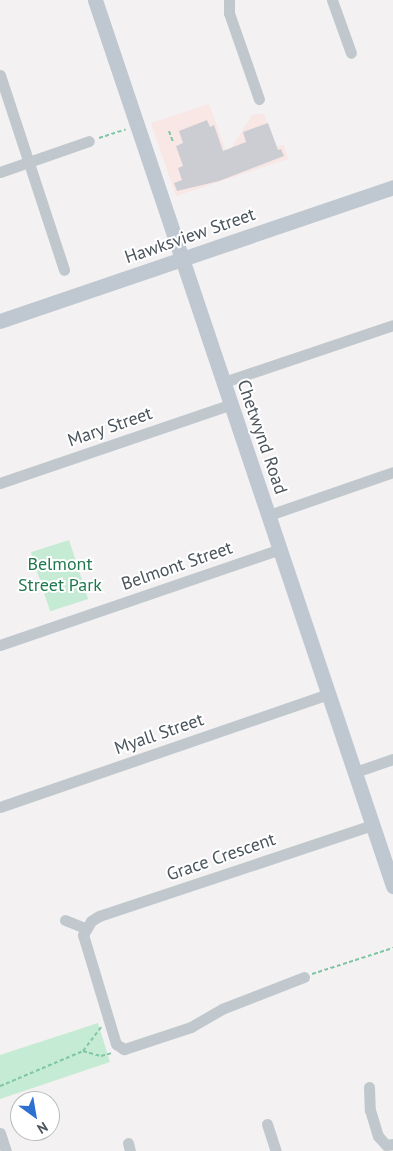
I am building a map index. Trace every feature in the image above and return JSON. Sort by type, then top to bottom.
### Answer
[{"type":"street","name":"Chetwynd Road","points":[[95,0],[393,886]]},
{"type":"street","points":[[229,0],[230,13],[259,99]]},
{"type":"street","points":[[332,0],[351,53]]},
{"type":"street","points":[[0,75],[64,270]]},
{"type":"street","points":[[0,172],[89,141]]},
{"type":"street","name":"Hawksview Street","points":[[0,321],[393,187]]},
{"type":"street","points":[[224,382],[393,325]]},
{"type":"street","name":"Mary Street","points":[[0,483],[232,404]]},
{"type":"street","points":[[269,515],[393,472]]},
{"type":"street","name":"Belmont Street","points":[[0,645],[281,549]]},
{"type":"street","name":"Myall Street","points":[[0,807],[329,694]]},
{"type":"street","points":[[356,772],[393,758]]},
{"type":"street","name":"Grace Crescent","points":[[85,928],[99,916],[372,825]]},
{"type":"street","points":[[64,920],[85,928],[82,942],[116,1044],[123,1048],[191,1027],[222,1009],[304,977]]},
{"type":"street","points":[[369,1087],[370,1110],[378,1136],[386,1145],[393,1144]]},
{"type":"street","points":[[267,1124],[276,1151]]},
{"type":"street","points":[[0,1133],[6,1151]]},
{"type":"path","points":[[89,141],[126,129]]},
{"type":"path","points":[[169,131],[173,142]]},
{"type":"path","points":[[304,977],[393,948]]},
{"type":"path","points":[[0,1086],[83,1051],[101,1026],[99,1020]]},
{"type":"path","points":[[83,1051],[101,1056],[123,1048]]},
{"type":"shaded area","points":[[209,104],[227,154],[253,114],[264,114],[275,147],[284,145],[288,159],[176,196],[151,123]]},
{"type":"green space","name":"Belmont Street Park","points":[[69,540],[88,599],[50,611],[31,552]]},
{"type":"green space","points":[[98,1023],[110,1062],[24,1091],[10,1091],[10,1096],[0,1099],[0,1055]]},
{"type":"building","points":[[207,120],[210,127],[214,125],[223,151],[246,142],[243,132],[268,123],[278,150],[281,149],[284,156],[219,181],[177,191],[174,183],[182,180],[178,168],[183,166],[176,146],[183,143],[179,131]]}]
